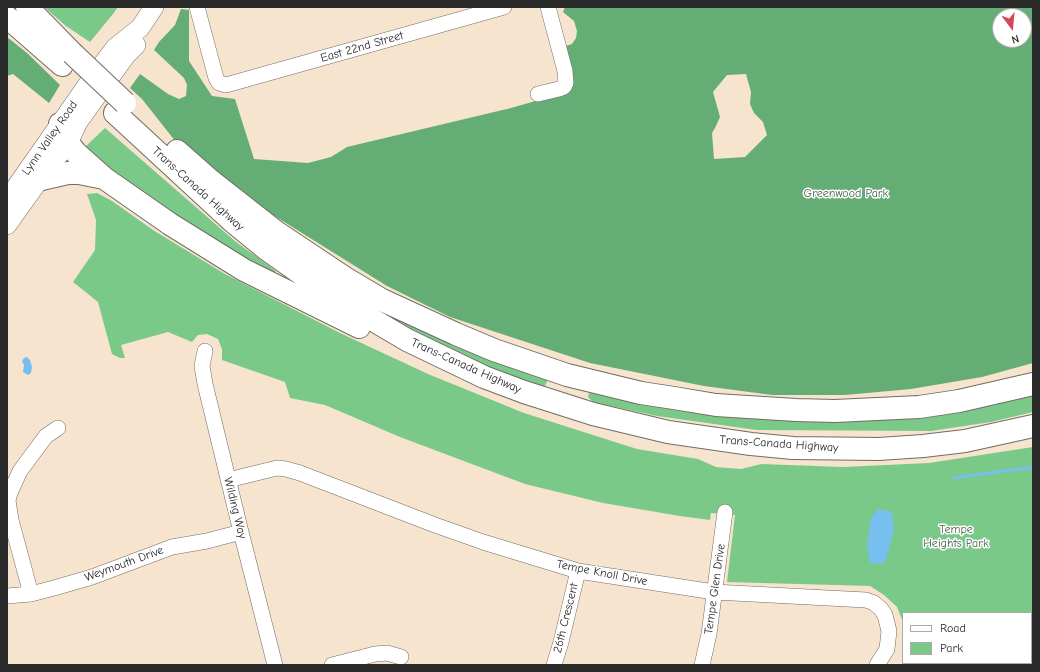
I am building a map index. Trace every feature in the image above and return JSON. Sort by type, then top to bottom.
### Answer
[{"type":"highway","name":"Trans-Canada Highway","points":[[17,7],[67,59],[109,96],[238,203],[276,232],[345,278],[382,300],[456,334],[507,355],[568,375],[641,393],[716,405],[796,410],[835,411],[919,406],[959,401],[1033,384]]},
{"type":"highway","points":[[28,7],[67,59]]},
{"type":"highway","name":"Trans-Canada Highway","points":[[7,17],[67,59]]},
{"type":"highway","name":"Trans-Canada Highway","points":[[109,96],[232,221],[271,252],[334,297],[407,340],[484,377],[524,392],[593,414],[668,432],[751,444],[794,448],[872,449],[923,446],[965,441],[1033,426]]},
{"type":"highway","points":[[64,133],[76,153],[104,178],[196,241],[244,270],[402,348],[458,370],[524,392]]},
{"type":"highway","points":[[38,180],[68,173],[79,173],[104,178]]},
{"type":"main road","points":[[109,96],[132,60],[138,37],[154,7]]},
{"type":"main road","points":[[109,96],[115,48],[138,37]]},
{"type":"main road","name":"Lynn Valley Road","points":[[7,225],[13,195],[64,133],[109,96]]},
{"type":"main road","name":"Lynn Valley Road","points":[[13,195],[38,180],[64,133],[84,129],[109,96]]},
{"type":"street","name":"East 22nd Street","points":[[197,7],[216,78],[219,83],[226,85],[504,7]]},
{"type":"street","points":[[538,94],[560,89],[564,87],[566,83],[565,71],[548,7]]},
{"type":"street","name":"Wilding Way","points":[[205,351],[202,366],[205,384],[275,665]]},
{"type":"street","points":[[31,594],[11,520],[9,507],[10,493],[20,471],[46,436],[58,428]]},
{"type":"street","name":"Tempe Knoll Drive","points":[[228,480],[276,468],[286,469],[483,542],[578,571],[714,592],[866,600],[881,609],[885,615],[889,631],[887,649],[877,665]]},
{"type":"street","name":"Tempe Glen Drive","points":[[702,665],[709,634],[725,512]]},
{"type":"street","name":"Weymouth Drive","points":[[7,596],[31,594],[92,577],[172,547],[207,541],[241,532]]},
{"type":"street","name":"26th Crescent","points":[[554,665],[578,571]]},
{"type":"street","points":[[332,665],[375,654],[387,653],[401,657]]},
{"type":"green space","points":[[44,7],[118,7],[90,42],[66,26]]},
{"type":"green space","name":"Greenwood Park","points":[[565,7],[1033,7],[1033,363],[982,377],[911,389],[845,395],[772,395],[704,386],[590,363],[450,317],[387,286],[233,190],[187,156],[142,99],[130,88],[140,74],[168,94],[179,99],[186,96],[187,85],[184,78],[154,50],[159,42],[175,25],[181,9],[189,10],[189,61],[212,96],[235,99],[254,159],[308,163],[331,157],[347,147],[511,108],[567,92],[566,46],[572,44],[576,38],[577,31],[574,21],[563,12]],"holes":[[[746,74],[751,92],[750,104],[754,113],[763,122],[767,135],[745,157],[714,159],[712,133],[720,117],[713,92],[727,75]]]},
{"type":"green space","points":[[7,37],[27,53],[60,85],[49,103],[13,74],[7,76]]},
{"type":"green space","points":[[105,128],[236,242],[276,271],[271,279],[208,242],[101,162],[85,147]]},
{"type":"green space","name":"Tempe Heights Park","points":[[97,193],[112,201],[153,230],[225,274],[340,333],[428,374],[524,413],[637,449],[698,459],[716,467],[741,469],[761,464],[843,467],[929,463],[1033,447],[1033,665],[982,664],[1032,664],[1032,612],[902,612],[902,620],[897,607],[884,595],[870,586],[727,582],[735,515],[711,513],[710,520],[680,516],[603,503],[525,484],[400,437],[325,405],[290,398],[285,382],[222,360],[222,349],[218,339],[207,334],[198,335],[192,342],[168,332],[121,345],[125,358],[120,358],[112,354],[98,302],[73,282],[95,250],[96,220],[87,194]]},
{"type":"green space","points":[[367,298],[548,379],[544,388],[500,372],[455,353],[361,307]]},
{"type":"green space","points":[[1033,391],[1033,412],[991,422],[931,431],[757,430],[657,416],[593,402],[588,397],[589,393],[600,393],[715,411]]},
{"type":"water","points":[[27,357],[30,360],[32,367],[31,373],[28,375],[23,372],[24,365],[22,361]]},
{"type":"water","points":[[878,509],[892,512],[894,530],[885,563],[870,564],[867,546],[871,518]]},
{"type":"waterway","points":[[954,478],[1033,467]]}]
